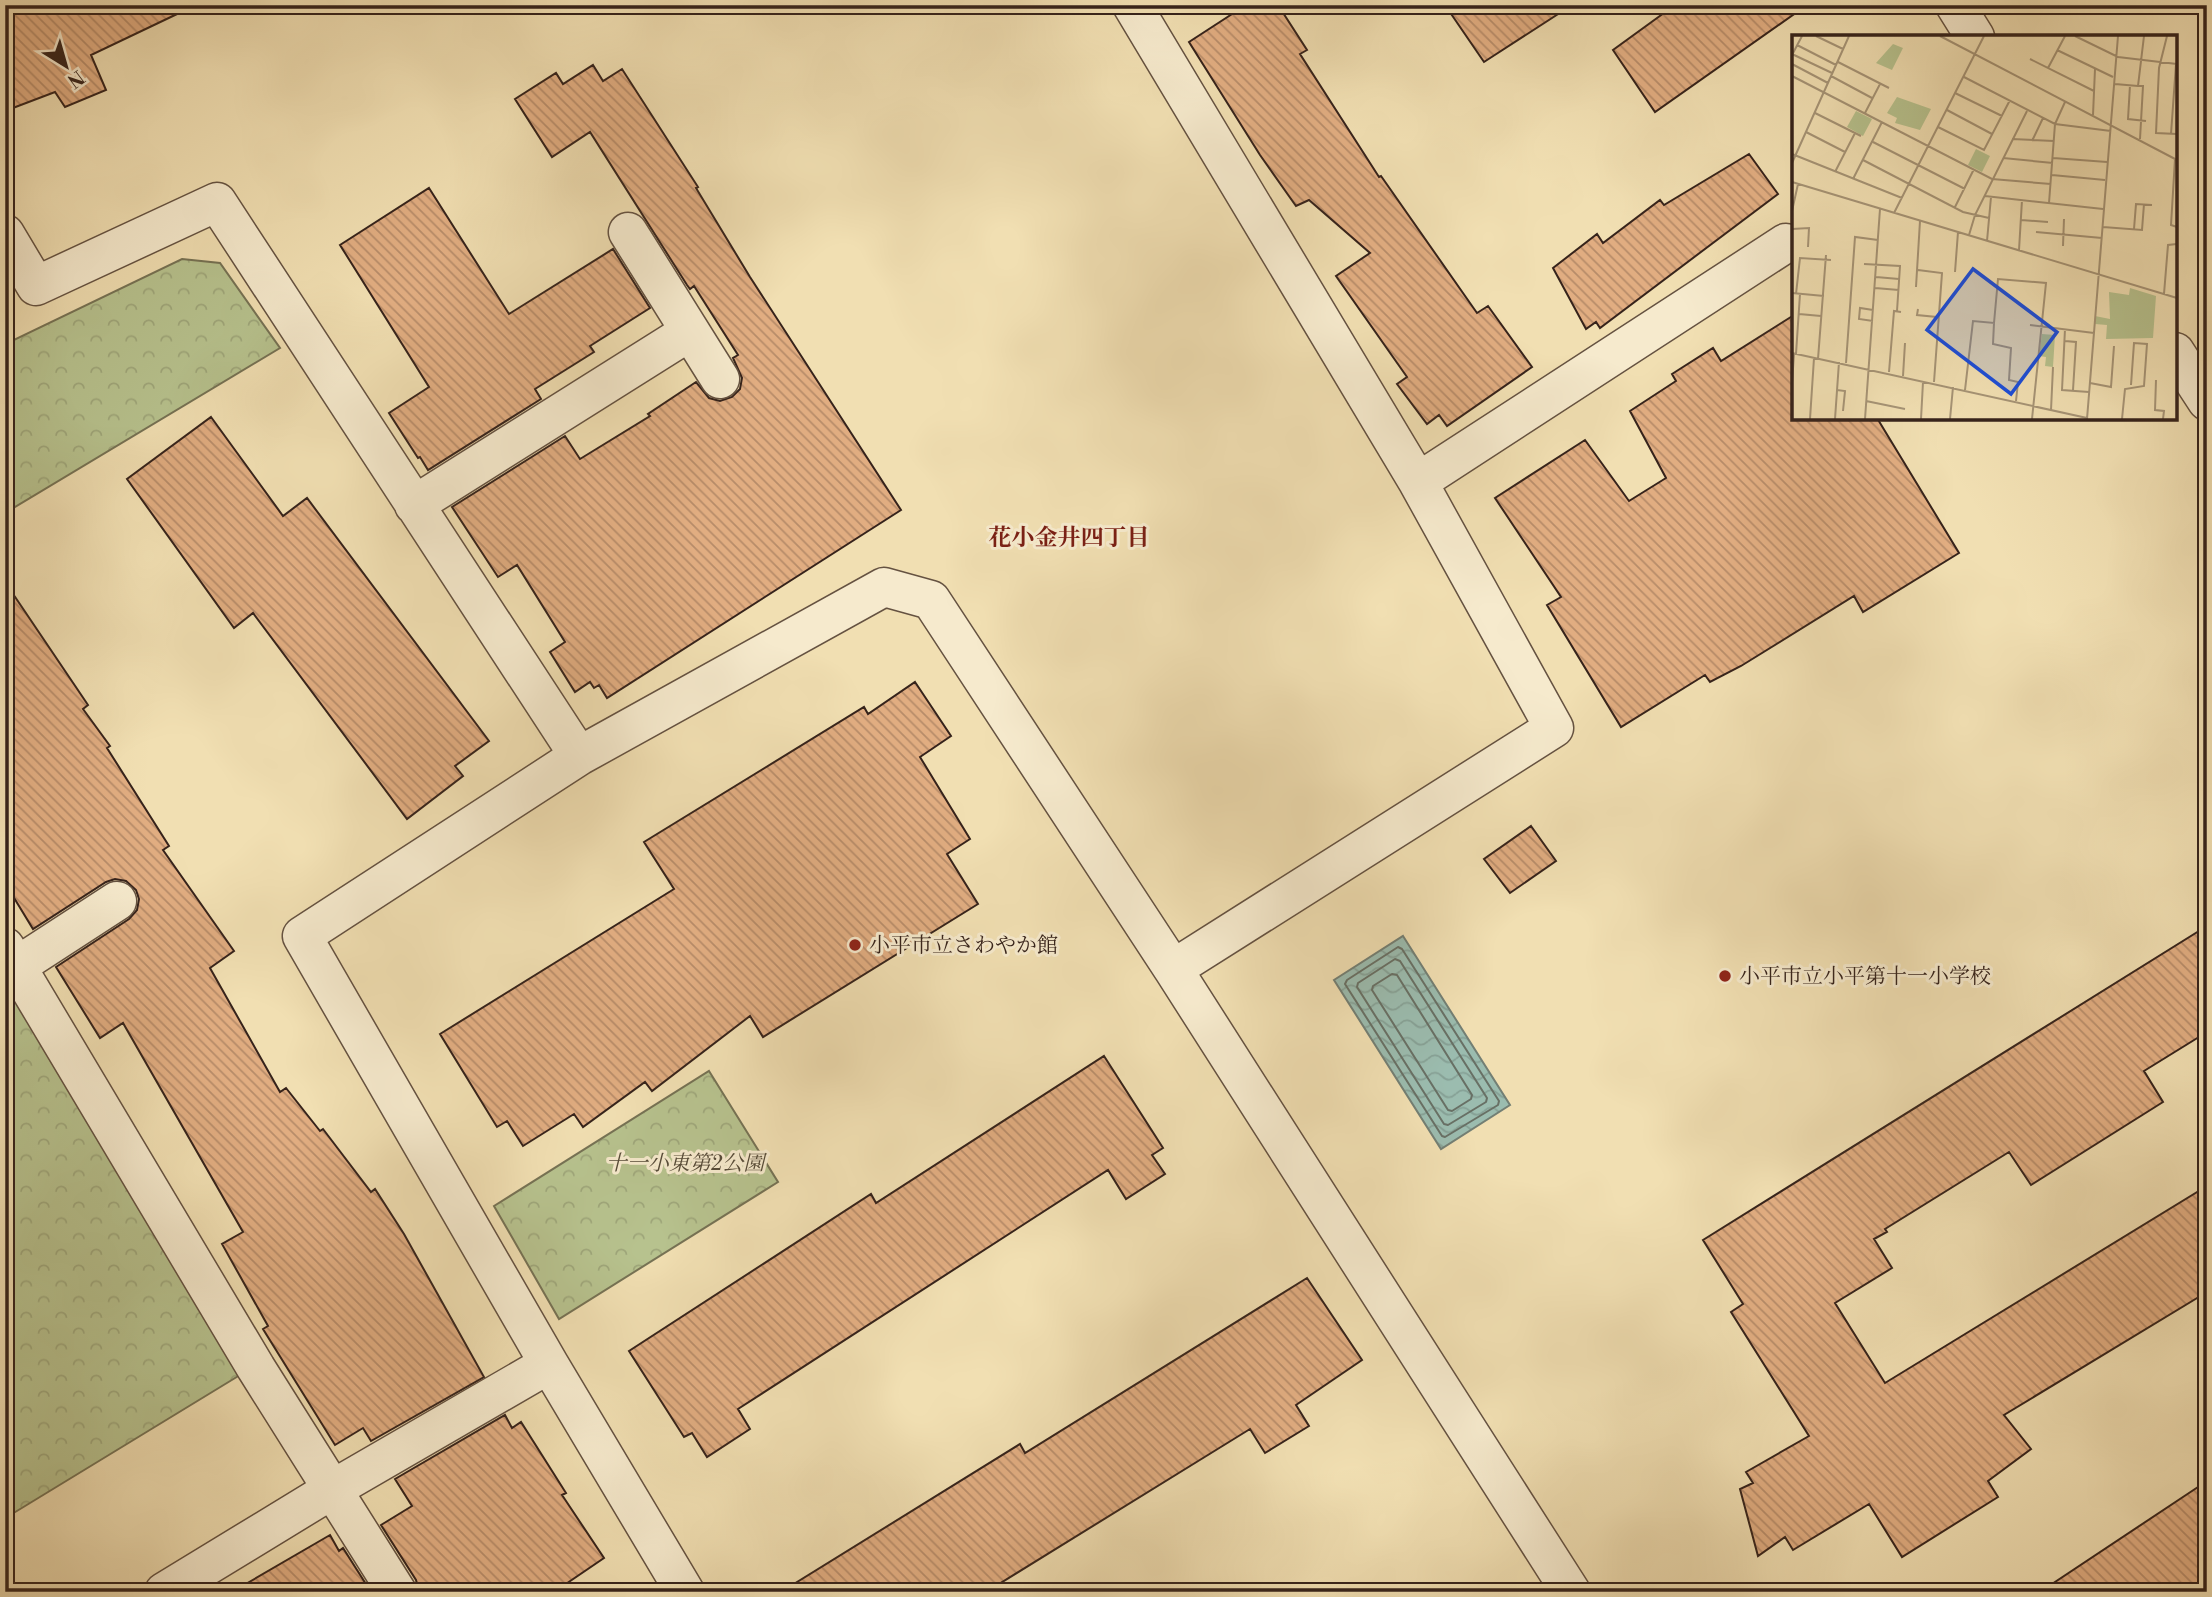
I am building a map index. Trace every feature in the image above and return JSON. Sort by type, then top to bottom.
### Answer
[{"type":"street","points":[[1132,5],[1418,482],[1554,728],[1173,969]]},
{"type":"street","points":[[1955,5],[1974,35]]},
{"type":"street","points":[[5,234],[36,286],[217,202],[579,756]]},
{"type":"street","points":[[628,232],[720,379]]},
{"type":"street","points":[[1418,482],[1786,243]]},
{"type":"street","points":[[414,505],[689,331]]},
{"type":"street","points":[[2188,355],[2207,401]]},
{"type":"street","points":[[685,1592],[549,1364],[302,936],[579,756],[884,587],[930,600],[1173,969],[1571,1592]]},
{"type":"street","points":[[117,901],[11,957],[256,1368],[397,1592]]},
{"type":"street","points":[[164,1592],[333,1489],[549,1364]]},
{"type":"green space","points":[[182,259],[220,263],[280,348],[5,513],[5,324],[14,340]]},
{"type":"green space","points":[[11,986],[240,1375],[12,1514],[5,1503],[5,989]]},
{"type":"green space","name":"十一小東第2公園","points":[[709,1071],[778,1182],[559,1319],[494,1206]]},
{"type":"water","points":[[1403,936],[1510,1105],[1441,1149],[1334,980]]},
{"type":"building","points":[[5,5],[196,5],[91,55],[106,90],[65,107],[55,92],[5,111]]},
{"type":"building","points":[[1246,5],[1278,5],[1307,50],[1300,54],[1379,177],[1381,176],[1477,313],[1488,306],[1532,367],[1447,426],[1439,415],[1427,424],[1397,384],[1407,377],[1336,276],[1370,253],[1309,200],[1296,206],[1260,155],[1189,42]]},
{"type":"building","points":[[1445,5],[1572,5],[1484,62]]},
{"type":"building","points":[[1675,5],[1807,5],[1655,112],[1613,50]]},
{"type":"building","points":[[593,65],[603,81],[622,69],[698,187],[696,188],[750,277],[901,510],[607,698],[599,685],[594,688],[590,682],[575,692],[550,652],[565,642],[517,565],[498,577],[452,507],[565,436],[580,459],[650,416],[648,414],[696,382],[709,398],[720,401],[732,397],[740,389],[742,378],[733,358],[738,355],[694,286],[690,289],[687,285],[590,132],[552,157],[515,99],[556,73],[563,84]]},
{"type":"building","points":[[1749,154],[1778,194],[1600,328],[1596,322],[1586,329],[1553,268],[1597,234],[1603,243],[1660,200],[1664,205]]},
{"type":"building","points":[[429,188],[509,314],[613,249],[650,308],[590,346],[594,352],[535,389],[541,399],[428,470],[389,413],[429,387],[340,245]]},
{"type":"building","points":[[1792,316],[1792,420],[1878,420],[1959,553],[1863,612],[1854,596],[1741,666],[1710,682],[1705,675],[1621,727],[1547,605],[1561,597],[1495,498],[1585,440],[1629,501],[1666,478],[1630,411],[1676,381],[1672,374],[1713,348],[1721,361]]},
{"type":"building","points":[[211,417],[283,516],[307,498],[489,741],[455,766],[463,776],[407,819],[253,613],[234,628],[127,479]]},
{"type":"building","points":[[5,582],[88,705],[83,709],[110,746],[107,748],[169,846],[163,850],[234,951],[210,968],[280,1092],[286,1088],[320,1131],[323,1129],[371,1192],[375,1189],[404,1234],[484,1377],[371,1441],[363,1428],[335,1445],[263,1329],[268,1326],[222,1244],[243,1232],[123,1023],[100,1038],[56,967],[129,919],[137,910],[139,899],[136,890],[126,881],[115,879],[106,882],[33,929],[5,883]]},
{"type":"building","points":[[915,682],[951,736],[920,757],[970,839],[947,854],[978,904],[763,1037],[750,1016],[652,1091],[645,1082],[583,1127],[574,1114],[523,1146],[507,1121],[497,1127],[440,1034],[674,889],[644,842],[864,707],[868,714]]},
{"type":"building","points":[[1531,826],[1556,861],[1510,893],[1484,859]]},
{"type":"building","points":[[2207,926],[2207,1032],[2144,1071],[2163,1102],[2031,1185],[2009,1152],[1885,1229],[1887,1232],[1874,1239],[1892,1268],[1835,1303],[1885,1383],[2207,1186],[2207,1292],[2004,1415],[2031,1449],[1988,1481],[1998,1497],[1902,1557],[1869,1504],[1793,1550],[1785,1537],[1758,1556],[1740,1489],[1753,1483],[1746,1472],[1809,1436],[1731,1312],[1743,1304],[1703,1240]]},
{"type":"building","points":[[1104,1056],[1163,1148],[1152,1155],[1165,1174],[1126,1199],[1108,1170],[738,1409],[750,1429],[707,1457],[692,1433],[684,1437],[629,1351],[871,1194],[876,1203]]},
{"type":"building","points":[[1307,1278],[1362,1360],[1296,1405],[1309,1426],[1265,1453],[1250,1429],[986,1592],[781,1592],[1020,1444],[1025,1453]]},
{"type":"building","points":[[505,1415],[512,1428],[521,1422],[566,1493],[562,1495],[604,1558],[554,1592],[419,1592],[416,1580],[381,1525],[412,1506],[395,1479]]},
{"type":"building","points":[[2207,1481],[2207,1592],[2040,1592]]},
{"type":"building","points":[[330,1535],[339,1551],[343,1548],[371,1592],[232,1592]]},
{"type":"place","name":"小平市立さわやか館","points":[[855,945]]},
{"type":"place","name":"小平市立小平第十一小学校","points":[[1725,976]]},
{"type":"district","name":"花小金井四丁目","points":[[1069,537]]}]
